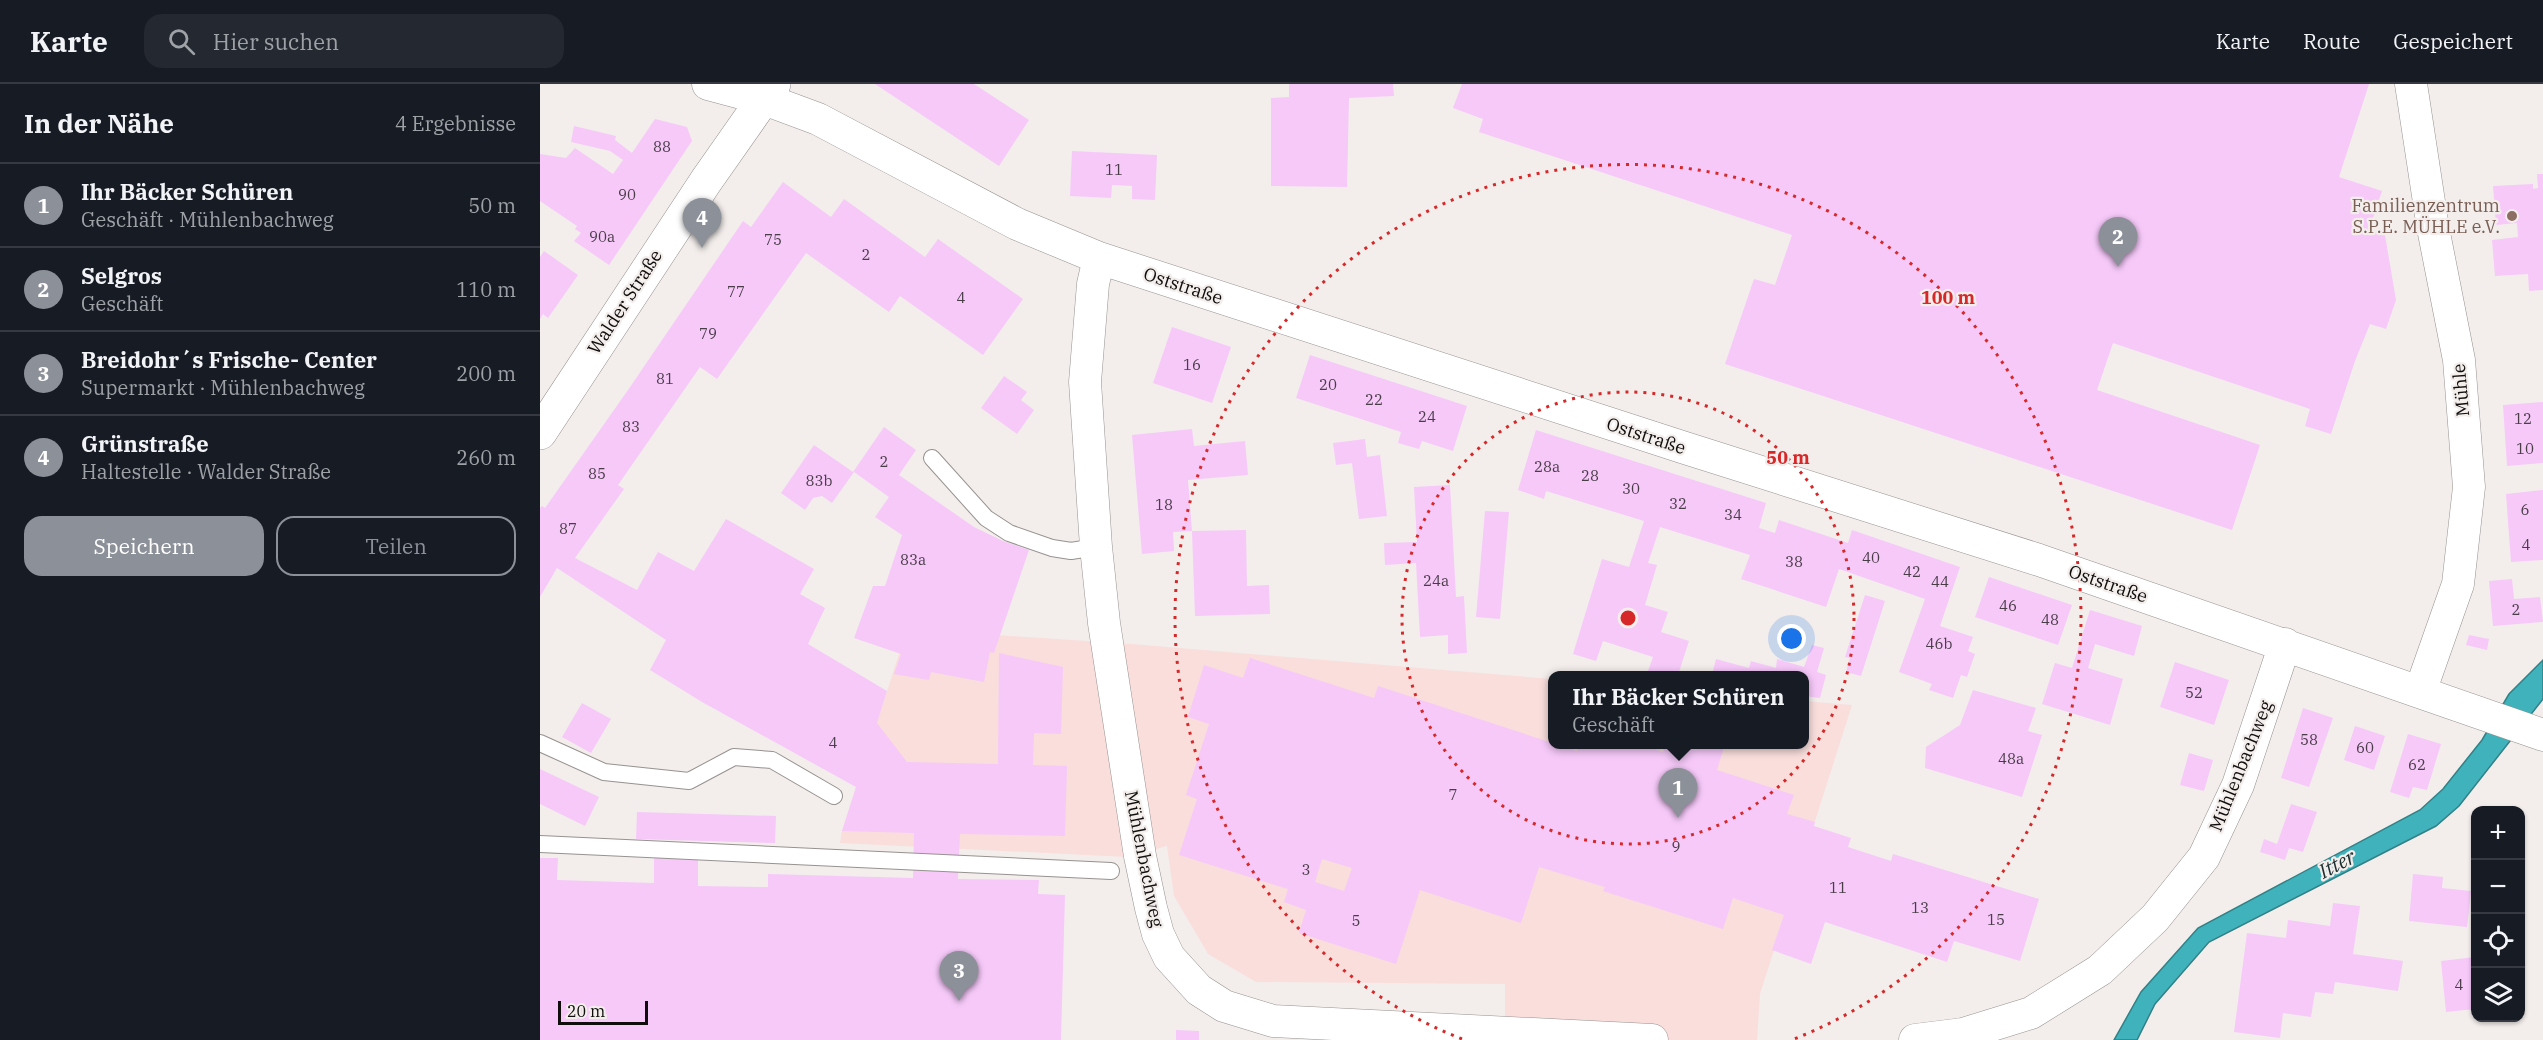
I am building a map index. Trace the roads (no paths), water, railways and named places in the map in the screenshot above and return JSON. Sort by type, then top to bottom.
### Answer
[{"type":"main road","name":"Walder Straße","points":[[540,433],[673,230],[769,92]]},
{"type":"street","name":"Oststraße","points":[[708,84],[769,92],[1017,224],[1099,258],[2039,560],[2285,644],[2534,733]]},
{"type":"street","name":"Mühle","points":[[2411,84],[2433,228],[2459,360],[2469,487],[2458,584],[2420,692]]},
{"type":"street","name":"Mühlenbachweg","points":[[1099,258],[1093,284],[1085,382],[1096,547],[1104,623],[1140,856],[1158,934],[1169,957],[1199,990],[1224,1006],[1273,1021],[1652,1040]]},
{"type":"street","name":"Mühlenbachweg","points":[[1915,1040],[1963,1034],[2031,1013],[2100,970],[2155,918],[2204,856],[2219,826],[2238,785],[2275,680],[2285,644]]},
{"type":"lane","points":[[933,458],[986,518],[1009,533],[1052,548],[1071,551],[1096,547]]},
{"type":"lane","points":[[540,743],[604,772],[689,781],[734,757],[772,760],[834,796]]},
{"type":"lane","points":[[540,844],[1111,871]]},
{"type":"water","name":"Itter","points":[[2543,660],[2543,699],[2459,806],[2436,826],[2209,942],[2155,1004],[2137,1040],[2114,1040],[2141,992],[2198,928],[2420,810],[2443,789],[2482,740],[2509,694]]},
{"type":"place","name":"Familienzentrum S.P.E. MÜHLE e.V.","points":[[2512,216]]},
{"type":"place","name":"Grünstraße","points":[[702,248]]},
{"type":"place","name":"Selgros","points":[[2118,267]]},
{"type":"place","name":"Ihr Bäcker Schüren","points":[[1678,818]]},
{"type":"place","name":"Breidohr´s Frische- Center","points":[[959,1001]]}]
